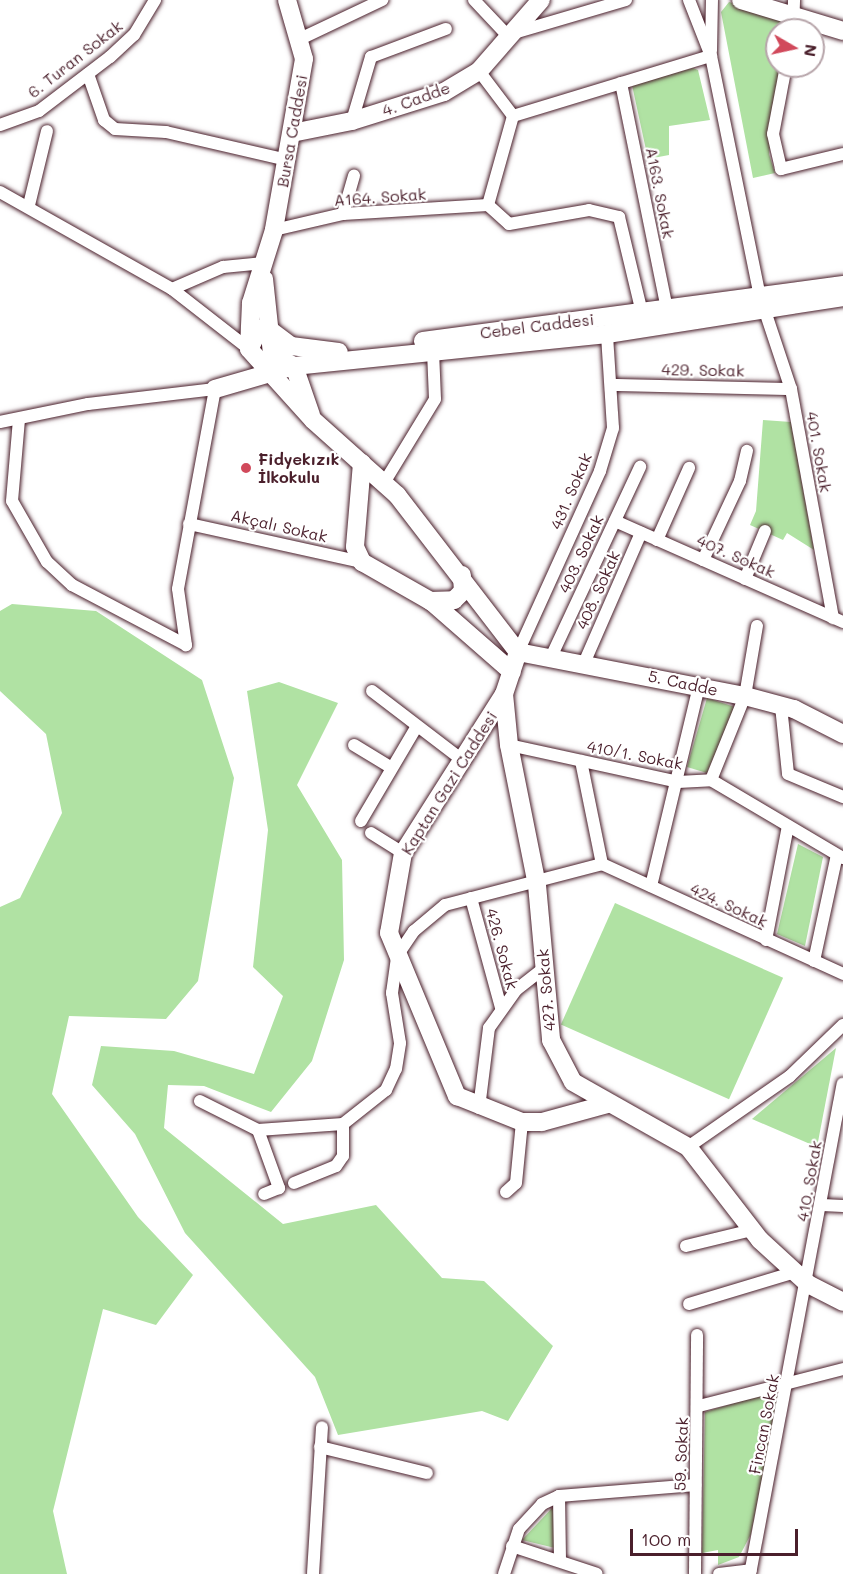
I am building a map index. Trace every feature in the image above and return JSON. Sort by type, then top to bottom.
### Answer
[{"type":"main road","name":"Bursa Caddesi","points":[[249,349],[251,303],[274,230],[292,133],[302,38],[287,0]]},
{"type":"main road","name":"4. Cadde","points":[[292,133],[352,121],[444,92],[479,71],[507,35],[541,0]]},
{"type":"main road","points":[[741,0],[843,31]]},
{"type":"main road","points":[[264,263],[267,328],[272,354],[294,366],[313,420]]},
{"type":"main road","name":"Cebel Caddesi","points":[[764,302],[843,285]]},
{"type":"main road","name":"Cebel Caddesi","points":[[267,328],[291,346],[331,352],[764,302],[843,297]]},
{"type":"main road","name":"Cebel Caddesi","points":[[215,389],[294,366],[607,334],[654,315]]},
{"type":"main road","points":[[267,328],[259,329],[249,349],[265,373],[313,420],[384,483],[462,575],[474,600],[518,652]]},
{"type":"main road","points":[[362,463],[356,548],[362,562],[430,601],[512,672]]},
{"type":"main road","points":[[430,601],[454,600],[463,591],[462,575]]},
{"type":"main road","name":"5. Cadde","points":[[518,652],[585,661],[745,696],[781,706],[843,734]]},
{"type":"main road","name":"427. Sokak","points":[[518,652],[504,694],[509,745],[537,885],[550,1040],[573,1082],[608,1104],[688,1147],[752,1230],[801,1278],[843,1305]]},
{"type":"main road","name":"Kaptan Gazi Caddesi","points":[[504,694],[404,853],[391,903],[389,933],[457,1096],[479,1108],[522,1122],[608,1104]]},
{"type":"street","name":"6. Turan Sokak","points":[[0,125],[39,111],[87,74],[134,35],[155,0]]},
{"type":"street","points":[[302,38],[382,0]]},
{"type":"street","points":[[474,0],[507,35],[626,0]]},
{"type":"street","points":[[689,0],[711,56]]},
{"type":"street","points":[[711,56],[712,0]]},
{"type":"street","points":[[352,121],[370,57],[446,29]]},
{"type":"street","points":[[513,116],[711,56]]},
{"type":"street","name":"401. Sokak","points":[[711,56],[764,302],[791,389],[838,620]]},
{"type":"street","points":[[479,71],[513,116]]},
{"type":"street","points":[[87,74],[104,120],[115,129],[166,132],[287,160]]},
{"type":"street","points":[[784,78],[773,134],[781,169],[843,154]]},
{"type":"street","name":"A163. Sokak","points":[[621,83],[654,315]]},
{"type":"street","points":[[513,116],[488,205],[509,224],[589,210],[620,217],[654,315]]},
{"type":"street","points":[[29,205],[47,131]]},
{"type":"street","points":[[343,214],[354,176]]},
{"type":"street","points":[[0,192],[29,205],[89,247],[172,289],[249,349]]},
{"type":"street","name":"A164. Sokak","points":[[274,230],[343,214],[488,205]]},
{"type":"street","points":[[172,289],[223,267],[264,263]]},
{"type":"street","name":"431. Sokak","points":[[518,652],[600,471],[613,428],[613,385],[607,334]]},
{"type":"street","points":[[384,483],[435,399],[433,352]]},
{"type":"street","name":"429. Sokak","points":[[613,385],[791,389]]},
{"type":"street","points":[[0,422],[19,420],[88,404],[215,389],[178,589],[186,645],[72,585],[47,561],[12,501],[19,420]]},
{"type":"street","points":[[703,560],[740,481],[747,451]]},
{"type":"street","name":"403. Sokak","points":[[552,655],[640,467]]},
{"type":"street","points":[[657,540],[689,468]]},
{"type":"street","name":"407. Sokak","points":[[615,521],[838,620]]},
{"type":"street","name":"Akçalı Sokak","points":[[189,525],[362,562]]},
{"type":"street","points":[[745,579],[765,531]]},
{"type":"street","name":"408. Sokak","points":[[585,661],[641,533]]},
{"type":"street","points":[[758,626],[745,696],[711,780],[840,857],[814,961]]},
{"type":"street","points":[[651,886],[678,782],[699,686]]},
{"type":"street","points":[[372,691],[461,759]]},
{"type":"street","points":[[781,706],[788,774],[843,796]]},
{"type":"street","points":[[361,821],[417,726]]},
{"type":"street","points":[[354,745],[392,768]]},
{"type":"street","name":"410/1. Sokak","points":[[509,745],[678,782],[711,780]]},
{"type":"street","points":[[201,1101],[258,1130],[343,1125],[386,1090],[396,1069],[400,1043],[392,993],[397,956],[414,931],[445,905],[537,885],[602,864],[581,761]]},
{"type":"street","points":[[766,940],[788,826]]},
{"type":"street","points":[[371,833],[404,853]]},
{"type":"street","name":"424. Sokak","points":[[602,864],[843,974]]},
{"type":"street","name":"426. Sokak","points":[[471,898],[501,1008]]},
{"type":"street","name":"426. Sokak","points":[[479,1108],[489,1028],[501,1008],[543,969]]},
{"type":"street","points":[[688,1147],[790,1076],[843,1025]]},
{"type":"street","name":"410. Sokak","points":[[801,1278],[822,1204],[843,1084]]},
{"type":"street","points":[[506,1192],[516,1183],[522,1122]]},
{"type":"street","points":[[294,1183],[336,1166],[343,1156],[343,1125]]},
{"type":"street","points":[[258,1130],[279,1188],[264,1194]]},
{"type":"street","points":[[830,1161],[843,1161]]},
{"type":"street","points":[[822,1204],[843,1206]]},
{"type":"street","points":[[686,1246],[752,1230]]},
{"type":"street","points":[[689,1304],[801,1278]]},
{"type":"street","name":"Fincan Sokak","points":[[751,1572],[790,1382],[801,1278]]},
{"type":"street","name":"59. Sokak","points":[[695,1574],[699,1406],[697,1335]]},
{"type":"street","points":[[699,1406],[843,1369]]},
{"type":"street","points":[[313,1574],[322,1427]]},
{"type":"street","points":[[320,1447],[427,1473]]},
{"type":"street","points":[[504,1574],[512,1545],[529,1517],[559,1496],[696,1485]]},
{"type":"street","points":[[559,1496],[560,1560]]},
{"type":"street","points":[[512,1545],[597,1574]]},
{"type":"street","points":[[727,1573],[751,1572]]},
{"type":"green space","points":[[729,2],[783,18],[765,18],[765,78],[778,78],[769,154],[775,173],[753,178],[721,12]]},
{"type":"green space","points":[[693,68],[698,70],[710,120],[669,126],[669,155],[648,159],[632,85]]},
{"type":"green space","points":[[763,420],[791,422],[814,550],[787,533],[783,540],[750,525],[756,511]]},
{"type":"green space","points":[[12,604],[96,611],[202,680],[234,778],[198,981],[166,1019],[69,1016],[52,1094],[138,1217],[193,1275],[156,1325],[103,1309],[53,1511],[67,1574],[0,1574],[0,907],[20,898],[62,813],[46,734],[0,691],[0,611]]},
{"type":"green space","points":[[279,682],[338,703],[297,785],[342,860],[344,960],[312,1061],[271,1112],[204,1086],[168,1085],[164,1128],[283,1224],[376,1205],[442,1278],[484,1281],[553,1346],[508,1421],[482,1411],[338,1435],[315,1377],[185,1233],[135,1134],[92,1085],[101,1046],[174,1051],[254,1074],[283,996],[253,967],[268,830],[247,691]]},
{"type":"green space","points":[[707,698],[735,707],[707,773],[687,767]]},
{"type":"green space","points":[[798,844],[823,857],[805,946],[777,934]]},
{"type":"green space","points":[[615,903],[783,978],[729,1099],[561,1025]]},
{"type":"green space","points":[[836,1048],[817,1147],[752,1119]]},
{"type":"green space","points":[[774,1391],[779,1394],[751,1534],[739,1557],[718,1565],[718,1550],[702,1553],[705,1412]]},
{"type":"green space","points":[[553,1507],[555,1548],[522,1540]]},
{"type":"place","name":"Fidyekızık İlkokulu","points":[[246,468]]}]
